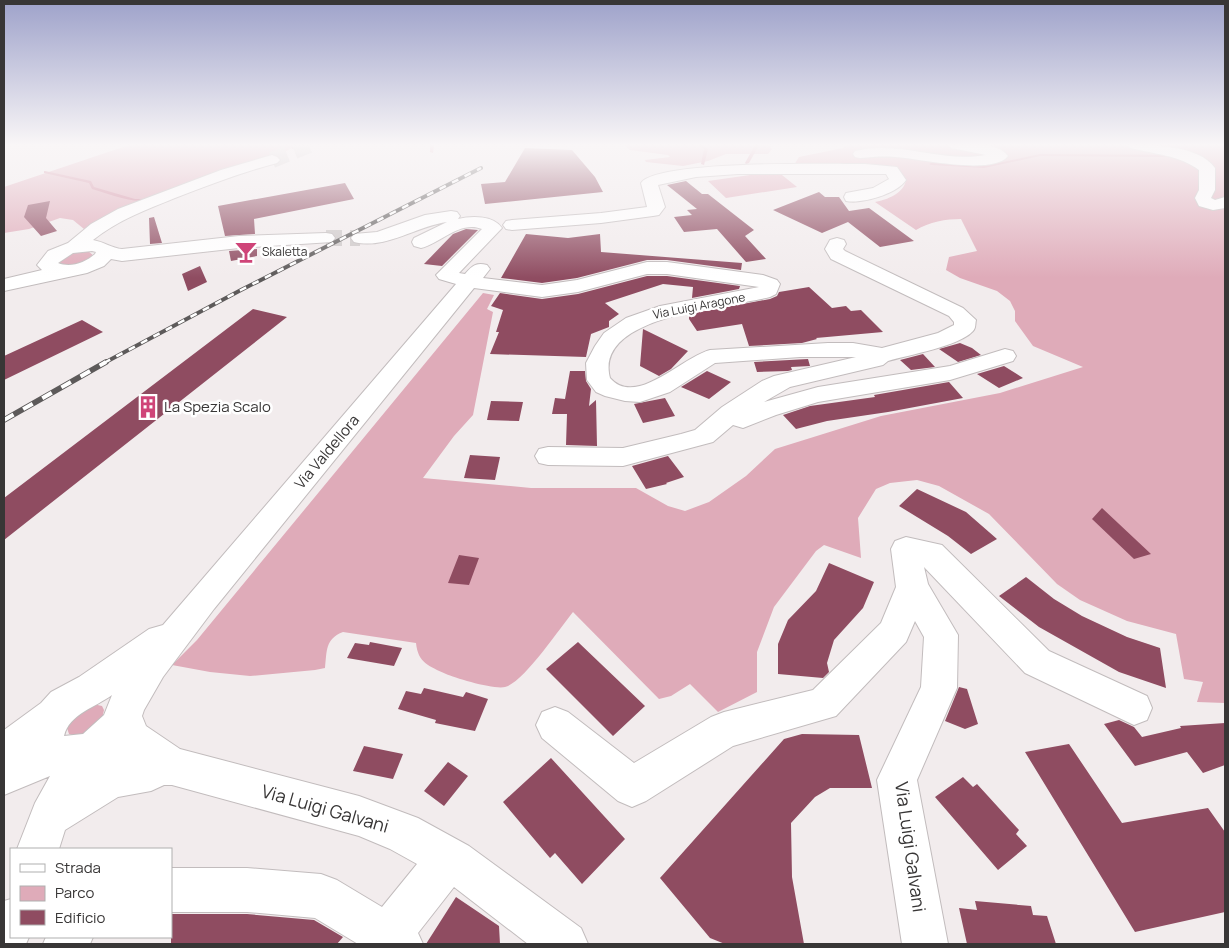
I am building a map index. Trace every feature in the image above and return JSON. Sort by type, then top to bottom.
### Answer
[{"type":"street","points":[[74,248],[81,239],[107,222],[186,189]]},
{"type":"street","points":[[86,267],[100,260],[109,241],[122,231],[209,189]]},
{"type":"street","points":[[360,238],[379,237],[430,219],[456,215],[491,215],[503,219],[512,225],[601,218],[653,211],[656,206],[651,189]]},
{"type":"street","points":[[852,197],[878,192],[883,189]]},
{"type":"street","points":[[1207,189],[1203,198],[1205,202],[1211,206],[1225,202]]},
{"type":"street","points":[[421,242],[453,224],[465,222],[486,224],[493,228],[446,276],[471,282]]},
{"type":"street","name":"Via Valdellora","points":[[43,833],[67,784],[93,751],[118,728],[125,710],[150,666],[202,598],[471,282],[512,225]]},
{"type":"street","points":[[4,278],[47,262],[59,253],[92,245],[105,251],[122,254],[239,242],[326,238]]},
{"type":"street","points":[[704,436],[731,413],[771,386],[875,360],[880,356],[946,338],[964,328],[965,320],[956,312],[838,255],[834,249],[837,244]]},
{"type":"street","points":[[4,285],[159,251]]},
{"type":"street","points":[[47,262],[48,267],[52,269],[66,271]]},
{"type":"street","name":"Via Luigi Aragone","points":[[471,282],[542,291],[578,286],[647,268],[667,268],[764,281],[770,284],[769,290],[763,293],[660,312],[645,317],[621,330],[604,349],[595,368],[596,377],[602,385],[622,394],[643,394],[656,390],[698,362],[710,357],[846,348],[874,351],[880,356]]},
{"type":"street","points":[[548,456],[623,457],[704,436],[730,427],[766,408],[823,394],[952,373],[1005,356]]},
{"type":"street","name":"Via Luigi Galvani","points":[[925,944],[897,780],[939,688],[941,635],[912,587],[906,549],[931,554],[1037,662],[1134,708]]},
{"type":"street","points":[[556,725],[632,787],[724,730],[823,704],[894,632],[912,587]]},
{"type":"street","name":"Via Valdellora","points":[[53,755],[46,748],[44,739],[46,727],[64,704],[92,689],[185,622]]},
{"type":"street","points":[[92,689],[105,688],[115,690],[122,696],[125,710]]},
{"type":"street","name":"Via Luigi Galvani","points":[[125,710],[131,738],[172,766]]},
{"type":"street","name":"Via Valdellora","points":[[4,753],[54,715]]},
{"type":"street","points":[[4,775],[53,755],[65,757],[93,751]]},
{"type":"street","name":"Via Luigi Galvani","points":[[93,751],[132,765],[172,766],[359,816],[403,833],[450,859],[565,944]]},
{"type":"street","name":"Via Valdellora","points":[[43,833],[111,779],[172,766]]},
{"type":"street","points":[[172,890],[247,890],[321,896],[394,940],[412,903],[450,859]]},
{"type":"street","points":[[4,942],[10,925]]},
{"type":"green space","points":[[4,189],[178,189],[141,202],[84,229],[73,220],[60,218],[29,229],[4,233]]},
{"type":"green space","points":[[717,189],[783,189],[726,198]]},
{"type":"green space","points":[[902,189],[1225,189],[1225,703],[1197,702],[1203,682],[1184,679],[1176,634],[1127,621],[1080,600],[1057,584],[989,514],[939,486],[917,480],[890,483],[876,489],[858,518],[861,558],[824,545],[816,551],[774,607],[757,652],[757,692],[718,712],[690,684],[671,696],[659,699],[573,612],[531,666],[513,683],[505,687],[493,687],[475,683],[434,669],[425,663],[419,655],[416,643],[343,632],[333,638],[328,646],[325,668],[315,670],[250,676],[210,672],[172,665],[197,640],[483,293],[494,295],[487,309],[493,312],[473,415],[454,436],[423,478],[531,488],[636,488],[668,506],[685,511],[709,502],[746,476],[775,449],[881,416],[1000,393],[1083,367],[1033,346],[1015,321],[1015,311],[1010,301],[997,291],[960,278],[946,270],[949,257],[977,251],[961,219],[938,222],[916,230],[875,202],[890,198]]},
{"type":"green space","points":[[88,251],[94,256],[81,263],[67,265],[59,262],[72,253]]},
{"type":"green space","points":[[93,704],[102,706],[104,710],[102,719],[83,734],[69,734],[66,725]]},
{"type":"building","points":[[311,189],[349,189],[354,199],[254,219],[255,234],[225,236],[218,206]]},
{"type":"building","points":[[482,189],[602,189],[603,192],[485,204]]},
{"type":"building","points":[[672,189],[696,189],[702,194],[708,194],[754,230],[745,236],[766,259],[746,262],[717,229],[684,232],[674,217],[692,215],[687,210],[697,209]]},
{"type":"building","points":[[819,192],[825,197],[839,197],[849,211],[869,208],[914,241],[880,247],[848,222],[822,233],[773,210]]},
{"type":"building","points":[[50,201],[46,218],[57,231],[41,236],[24,217],[28,205]]},
{"type":"building","points":[[154,217],[162,243],[150,244],[149,218]]},
{"type":"building","points":[[466,229],[478,230],[442,266],[424,264],[453,234]]},
{"type":"building","points":[[526,234],[568,238],[600,234],[601,252],[742,263],[741,270],[667,260],[647,260],[577,278],[542,283],[501,278]]},
{"type":"building","name":"Skaletta","points":[[257,249],[257,256],[231,261],[229,251]]},
{"type":"building","points":[[200,266],[207,282],[188,291],[182,274]]},
{"type":"building","points":[[647,276],[667,276],[740,286],[739,289],[692,298],[693,287],[663,284],[605,303],[619,314],[609,321],[609,327],[591,334],[586,357],[490,354],[499,332],[496,332],[503,310],[491,306],[500,293],[542,299],[578,294]]},
{"type":"building","points":[[809,287],[832,308],[846,306],[851,311],[861,310],[883,332],[816,338],[802,343],[749,346],[742,324],[697,331],[689,319],[689,314],[770,299],[777,296],[779,292]]},
{"type":"building","name":"La Spezia Scalo","points":[[253,309],[287,317],[4,540],[4,498]]},
{"type":"building","points":[[82,320],[103,332],[4,380],[4,356]]},
{"type":"building","points":[[643,329],[688,351],[671,369],[659,376],[640,366]]},
{"type":"building","points":[[960,343],[972,348],[981,355],[958,362],[939,349]]},
{"type":"building","points":[[923,354],[935,367],[911,370],[900,360]]},
{"type":"building","points":[[808,359],[810,366],[791,367],[792,370],[788,371],[757,372],[754,362]]},
{"type":"building","points":[[1004,366],[1023,378],[999,388],[977,374]]},
{"type":"building","points":[[570,371],[585,371],[586,381],[591,389],[589,406],[596,400],[597,446],[566,445],[567,414],[552,414],[555,398],[565,399]]},
{"type":"building","points":[[707,371],[731,382],[709,399],[681,387]]},
{"type":"building","points":[[949,382],[963,398],[827,421],[796,429],[783,415],[810,406],[875,397],[874,395]]},
{"type":"building","points":[[665,398],[675,416],[643,423],[634,404]]},
{"type":"building","points":[[491,401],[523,402],[519,421],[487,420]]},
{"type":"building","points":[[470,455],[500,457],[495,480],[464,478]]},
{"type":"building","points":[[668,456],[684,477],[667,484],[646,489],[632,466]]},
{"type":"building","points":[[917,489],[966,512],[997,539],[971,554],[948,536],[899,506]]},
{"type":"building","points":[[1102,508],[1151,554],[1134,559],[1092,519]]},
{"type":"building","points":[[459,555],[479,558],[469,585],[448,583]]},
{"type":"building","points":[[829,563],[874,582],[863,608],[834,640],[827,663],[829,672],[823,678],[778,674],[778,644],[788,620],[816,591]]},
{"type":"building","points":[[1026,577],[1054,599],[1082,616],[1127,637],[1160,648],[1166,688],[1119,672],[1039,627],[999,596]]},
{"type":"building","points":[[370,642],[402,648],[394,666],[347,658],[355,643],[369,645]]},
{"type":"building","points":[[578,642],[645,706],[613,736],[546,669]]},
{"type":"building","points":[[959,687],[967,689],[978,724],[965,729],[945,721]]},
{"type":"building","points":[[424,688],[463,697],[466,692],[488,699],[475,731],[435,723],[436,720],[398,709],[406,691],[421,694]]},
{"type":"building","points":[[1119,720],[1134,727],[1142,737],[1181,728],[1180,726],[1225,723],[1225,765],[1203,773],[1187,752],[1135,766],[1104,724]]},
{"type":"building","points":[[802,734],[859,735],[872,788],[830,788],[815,797],[791,823],[792,877],[804,944],[725,944],[710,938],[660,878],[784,739]]},
{"type":"building","points":[[1069,744],[1122,823],[1208,808],[1225,832],[1225,912],[1135,932],[1025,752]]},
{"type":"building","points":[[364,746],[403,754],[393,779],[353,771]]},
{"type":"building","points":[[551,758],[625,839],[582,884],[555,853],[550,858],[503,802]]},
{"type":"building","points":[[448,762],[468,776],[444,806],[424,791]]},
{"type":"building","points":[[963,777],[973,787],[977,784],[1019,830],[1016,834],[1027,846],[998,870],[935,797]]},
{"type":"building","points":[[456,897],[499,926],[500,944],[426,944]]},
{"type":"building","points":[[975,901],[1031,906],[1033,915],[1047,916],[1056,944],[967,944],[959,908],[977,910]]},
{"type":"building","points":[[172,914],[247,914],[314,920],[343,937],[337,944],[171,944]]},
{"type":"waterway","points":[[97,189],[135,200],[145,200]]},
{"type":"tunnel","points":[[326,238],[360,238]]},
{"type":"railway","points":[[104,363],[241,290],[439,189]]},
{"type":"railway","points":[[4,420],[106,362]]},
{"type":"place","name":"Skaletta","points":[[246,252]]},
{"type":"place","name":"La Spezia Scalo","points":[[148,407]]}]
